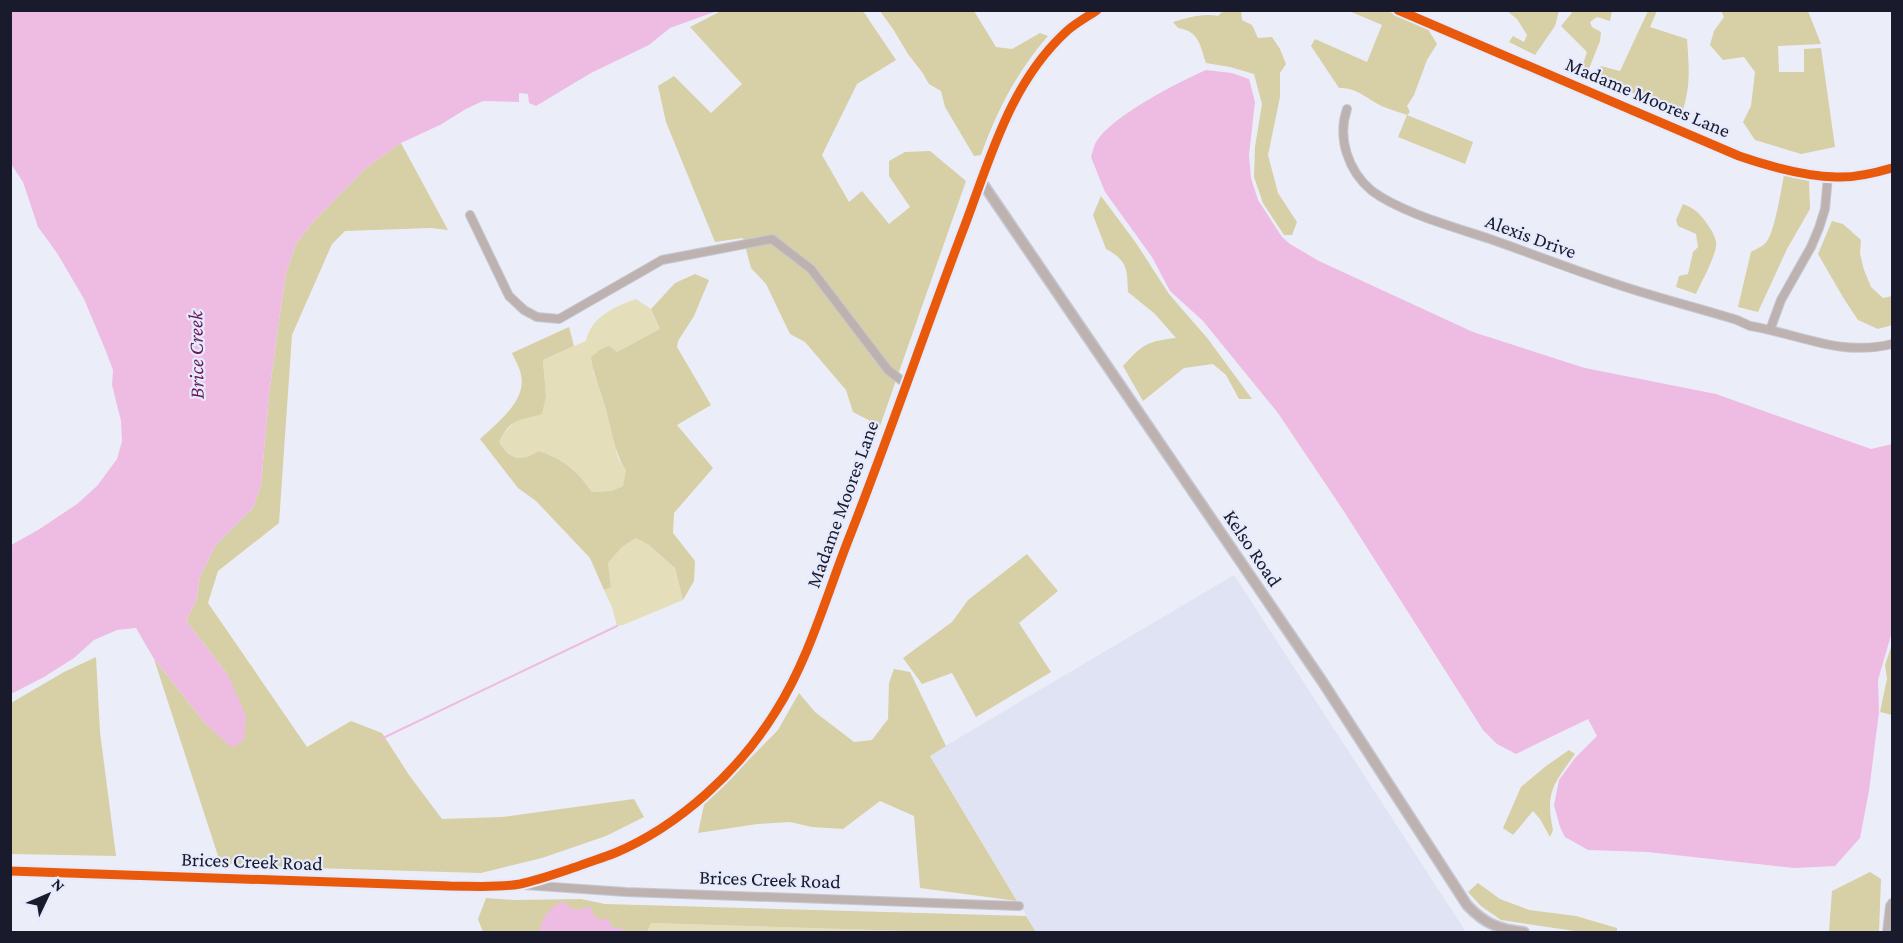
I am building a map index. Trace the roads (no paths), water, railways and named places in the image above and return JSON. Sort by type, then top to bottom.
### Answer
[{"type":"street","name":"Madame Moores Lane","points":[[492,885],[520,884],[555,874],[616,852],[652,833],[702,796],[734,765],[776,711],[798,670],[825,604],[1008,113],[1035,67],[1069,29],[1097,10]]},
{"type":"street","name":"Madame Moores Lane","points":[[1398,10],[1739,156],[1786,171],[1838,177],[1893,168]]},
{"type":"street","name":"Alexis Drive","points":[[1347,109],[1344,118],[1343,140],[1348,157],[1366,185],[1387,201],[1621,286],[1737,320],[1750,326],[1845,348],[1867,348],[1893,344]]},
{"type":"street","points":[[1770,330],[1781,300],[1820,228],[1825,209],[1828,176]]},
{"type":"street","name":"Kelso Road","points":[[981,181],[1322,681],[1455,888],[1477,916],[1489,924],[1524,933]]},
{"type":"street","points":[[470,215],[509,296],[524,310],[537,317],[559,319],[662,260],[772,239],[811,269],[888,370],[906,384]]},
{"type":"street","name":"Brices Creek Road","points":[[10,871],[450,886],[492,885]]},
{"type":"street","name":"Brices Creek Road","points":[[520,884],[626,892],[1019,906]]},
{"type":"street","points":[[1887,933],[1890,906],[1893,903]]},
{"type":"water","name":"Brice Creek","points":[[11,10],[717,11],[670,28],[649,45],[591,73],[536,106],[529,103],[528,94],[519,93],[519,102],[483,101],[401,143],[367,167],[313,222],[296,244],[286,273],[279,320],[269,395],[261,485],[253,508],[215,546],[200,577],[196,601],[186,621],[228,675],[246,716],[244,740],[232,748],[205,723],[154,659],[136,628],[117,630],[94,640],[74,658],[11,694],[11,545],[77,504],[97,486],[117,459],[122,441],[121,421],[112,385],[113,370],[105,349],[84,299],[57,253],[38,227],[23,182],[11,164]]},
{"type":"water","points":[[1206,70],[1232,73],[1249,79],[1255,102],[1249,155],[1251,178],[1258,200],[1282,237],[1319,261],[1473,332],[1585,368],[1716,394],[1871,449],[1892,444],[1892,632],[1878,680],[1879,712],[1869,791],[1860,838],[1835,866],[1795,868],[1647,852],[1588,850],[1565,837],[1554,805],[1559,780],[1575,758],[1597,736],[1588,719],[1516,754],[1497,744],[1483,730],[1343,510],[1278,413],[1203,321],[1170,291],[1152,257],[1105,192],[1091,157],[1098,139],[1132,110],[1180,82]]},
{"type":"water","points":[[561,902],[578,910],[590,906],[594,916],[601,920],[607,918],[613,928],[622,928],[622,932],[539,932],[546,914]]},
{"type":"waterway","points":[[381,739],[617,626]]}]
